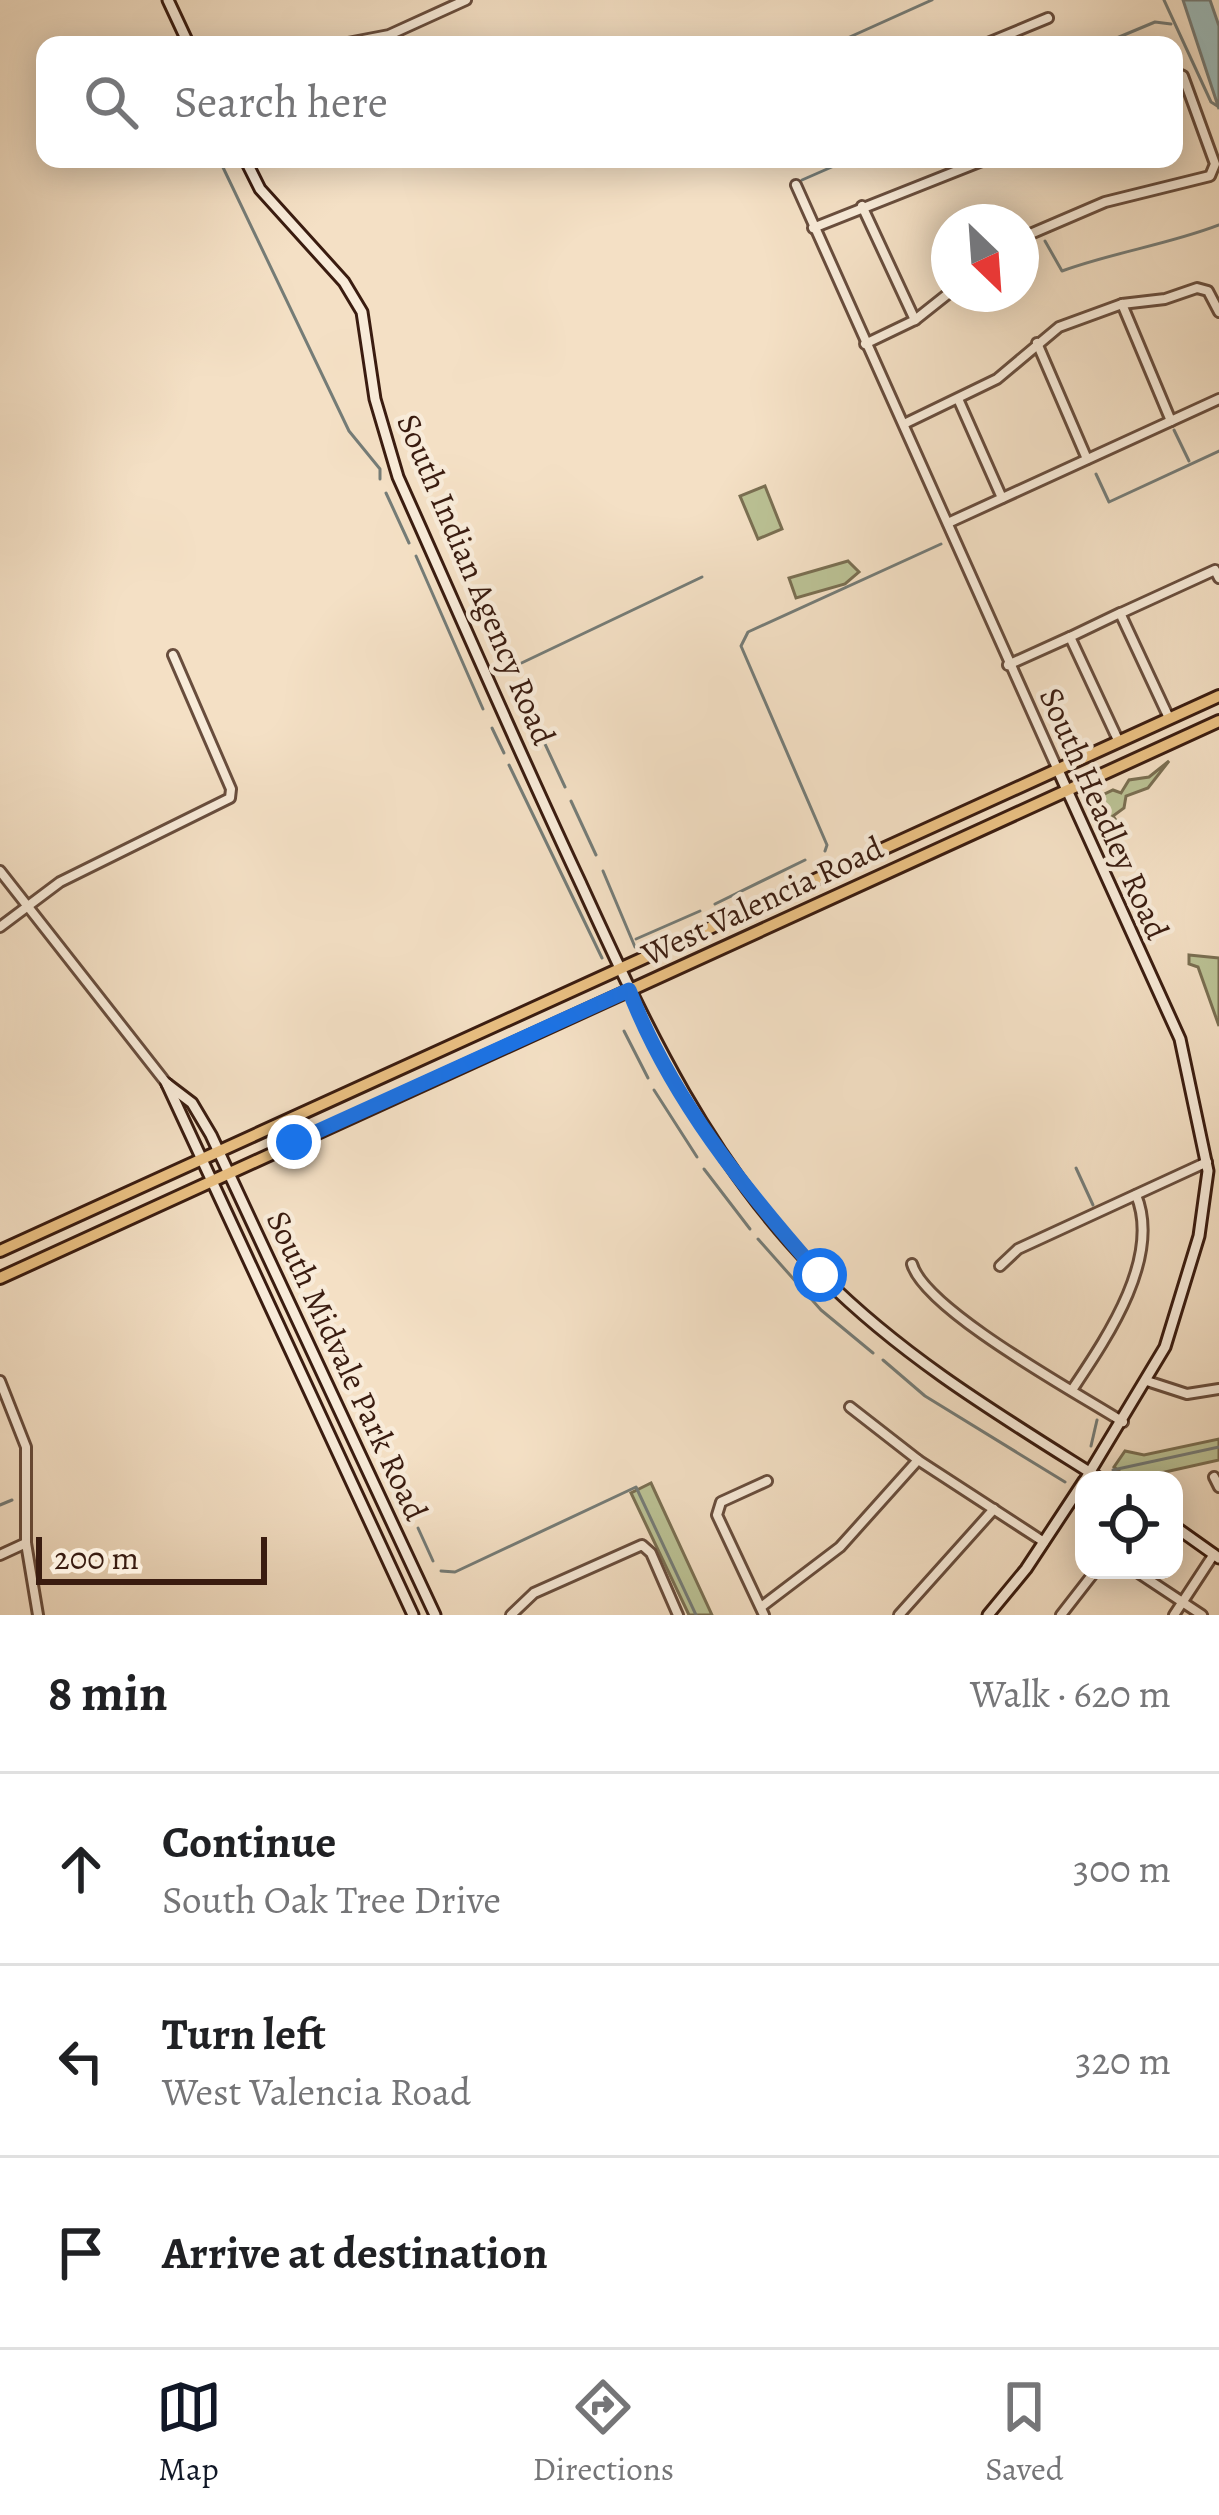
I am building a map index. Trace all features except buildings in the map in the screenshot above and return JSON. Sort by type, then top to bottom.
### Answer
[{"type":"main road","name":"West Valencia Road","points":[[0,1251],[1219,696]]},
{"type":"main road","name":"West Valencia Road","points":[[0,1278],[1219,721]]},
{"type":"main road","points":[[818,879],[827,900]]},
{"type":"main road","points":[[426,1058],[434,1078]]},
{"type":"street","points":[[168,0],[186,36]]},
{"type":"street","points":[[384,36],[466,0]]},
{"type":"street","points":[[1005,36],[1048,18]]},
{"type":"street","points":[[1039,230],[1105,202],[1167,190],[1214,171],[1183,85]]},
{"type":"street","name":"South Indian Agency Road","points":[[250,168],[260,189],[344,282],[362,312],[375,399],[398,478],[629,990],[669,1071],[718,1150],[820,1275],[969,1398],[1076,1471]]},
{"type":"street","points":[[813,228],[963,168]]},
{"type":"street","name":"South Headley Road","points":[[796,185],[1180,1039],[1207,1162],[1199,1236],[1178,1311],[1148,1381],[1091,1471]]},
{"type":"street","points":[[862,206],[915,320]]},
{"type":"street","points":[[904,424],[997,379],[1059,327],[1122,304],[1203,288],[1219,312]]},
{"type":"street","points":[[1122,304],[1171,421]]},
{"type":"street","points":[[865,344],[931,307]]},
{"type":"street","points":[[1037,343],[1087,459]]},
{"type":"street","points":[[948,523],[1219,399]]},
{"type":"street","points":[[959,401],[1002,498]]},
{"type":"street","points":[[1008,665],[1218,572]]},
{"type":"street","points":[[1120,614],[1169,718]]},
{"type":"street","points":[[1070,637],[1118,740]]},
{"type":"street","points":[[0,927],[60,882],[225,803],[232,789],[173,655]]},
{"type":"street","name":"South Midvale Park Road","points":[[0,871],[166,1084],[412,1615]]},
{"type":"street","name":"South Midvale Park Road","points":[[166,1084],[193,1103],[218,1152],[435,1615]]},
{"type":"street","points":[[1000,1266],[1018,1249],[1207,1162]]},
{"type":"street","points":[[1072,1390],[1107,1337],[1127,1292],[1144,1224],[1136,1195]]},
{"type":"street","points":[[912,1264],[917,1282],[947,1309],[1123,1422]]},
{"type":"street","points":[[0,1381],[26,1447],[26,1544],[38,1615]]},
{"type":"street","points":[[1148,1381],[1187,1394],[1219,1389]]},
{"type":"street","points":[[850,1408],[918,1460],[1045,1541]]},
{"type":"street","points":[[766,1481],[721,1502],[717,1515],[762,1611],[841,1546],[918,1460]]},
{"type":"street","name":"South Headley Road","points":[[988,1615],[1075,1495]]},
{"type":"street","points":[[899,1615],[950,1565],[994,1509]]},
{"type":"street","points":[[1174,1615],[1216,1556],[1183,1532]]},
{"type":"street","points":[[0,1555],[26,1544]]},
{"type":"street","points":[[511,1615],[534,1593],[642,1545],[651,1553],[678,1615]]},
{"type":"street","points":[[1060,1615],[1089,1579]]},
{"type":"street","points":[[1149,1579],[1202,1615]]},
{"type":"green space","points":[[765,486],[782,529],[758,539],[740,496]]},
{"type":"green space","points":[[848,561],[859,572],[845,584],[796,598],[789,578]]},
{"type":"green space","points":[[1169,761],[1148,788],[1126,796],[1124,808],[1113,816],[1118,823],[1111,827],[1096,822],[1088,802],[1113,790],[1121,793],[1129,780],[1149,777]]},
{"type":"green space","points":[[1189,955],[1219,958],[1219,1026],[1198,967],[1189,964]]},
{"type":"green space","points":[[1219,1439],[1219,1460],[1170,1471],[1119,1471],[1114,1467],[1125,1451],[1144,1455]]},
{"type":"green space","points":[[651,1483],[712,1615],[689,1615],[631,1493]]},
{"type":"water","points":[[1183,0],[1210,0],[1219,26],[1219,109]]},
{"type":"waterway","points":[[852,36],[932,0]]},
{"type":"waterway","points":[[1164,0],[1181,36]]},
{"type":"waterway","points":[[1122,36],[1155,22],[1171,24]]},
{"type":"waterway","points":[[1183,41],[1211,102],[1219,107]]},
{"type":"waterway","points":[[223,168],[349,431],[380,469],[380,479]]},
{"type":"waterway","points":[[802,180],[829,168]]},
{"type":"waterway","points":[[1045,241],[1062,271],[1219,225]]},
{"type":"waterway","points":[[1174,430],[1189,461]]},
{"type":"waterway","points":[[1096,474],[1109,502],[1219,451]]},
{"type":"waterway","points":[[386,493],[409,543]]},
{"type":"waterway","points":[[825,851],[827,845],[741,646],[748,632],[941,544]]},
{"type":"waterway","points":[[416,556],[483,709]]},
{"type":"waterway","points":[[512,672],[511,668],[702,577]]},
{"type":"waterway","points":[[518,686],[565,787]]},
{"type":"waterway","points":[[492,728],[504,753]]},
{"type":"waterway","points":[[509,765],[602,958]]},
{"type":"waterway","points":[[571,801],[596,855]]},
{"type":"waterway","points":[[715,904],[805,860]]},
{"type":"waterway","points":[[603,871],[635,947]]},
{"type":"waterway","points":[[636,939],[700,911]]},
{"type":"waterway","points":[[624,1031],[648,1078]]},
{"type":"waterway","points":[[654,1090],[697,1157]]},
{"type":"waterway","points":[[1076,1168],[1093,1205]]},
{"type":"waterway","points":[[704,1169],[750,1229]]},
{"type":"waterway","points":[[758,1239],[821,1310],[873,1353]]},
{"type":"waterway","points":[[883,1360],[925,1396],[1065,1482]]},
{"type":"waterway","points":[[1091,1446],[1097,1420]]},
{"type":"waterway","points":[[1113,1470],[1219,1447]]},
{"type":"waterway","points":[[441,1571],[455,1572],[636,1487],[696,1615]]},
{"type":"waterway","points":[[0,1505],[12,1500]]},
{"type":"waterway","points":[[418,1528],[433,1561]]},
{"type":"route","points":[[294,1142],[629,990],[669,1071],[718,1150],[820,1275]]}]
